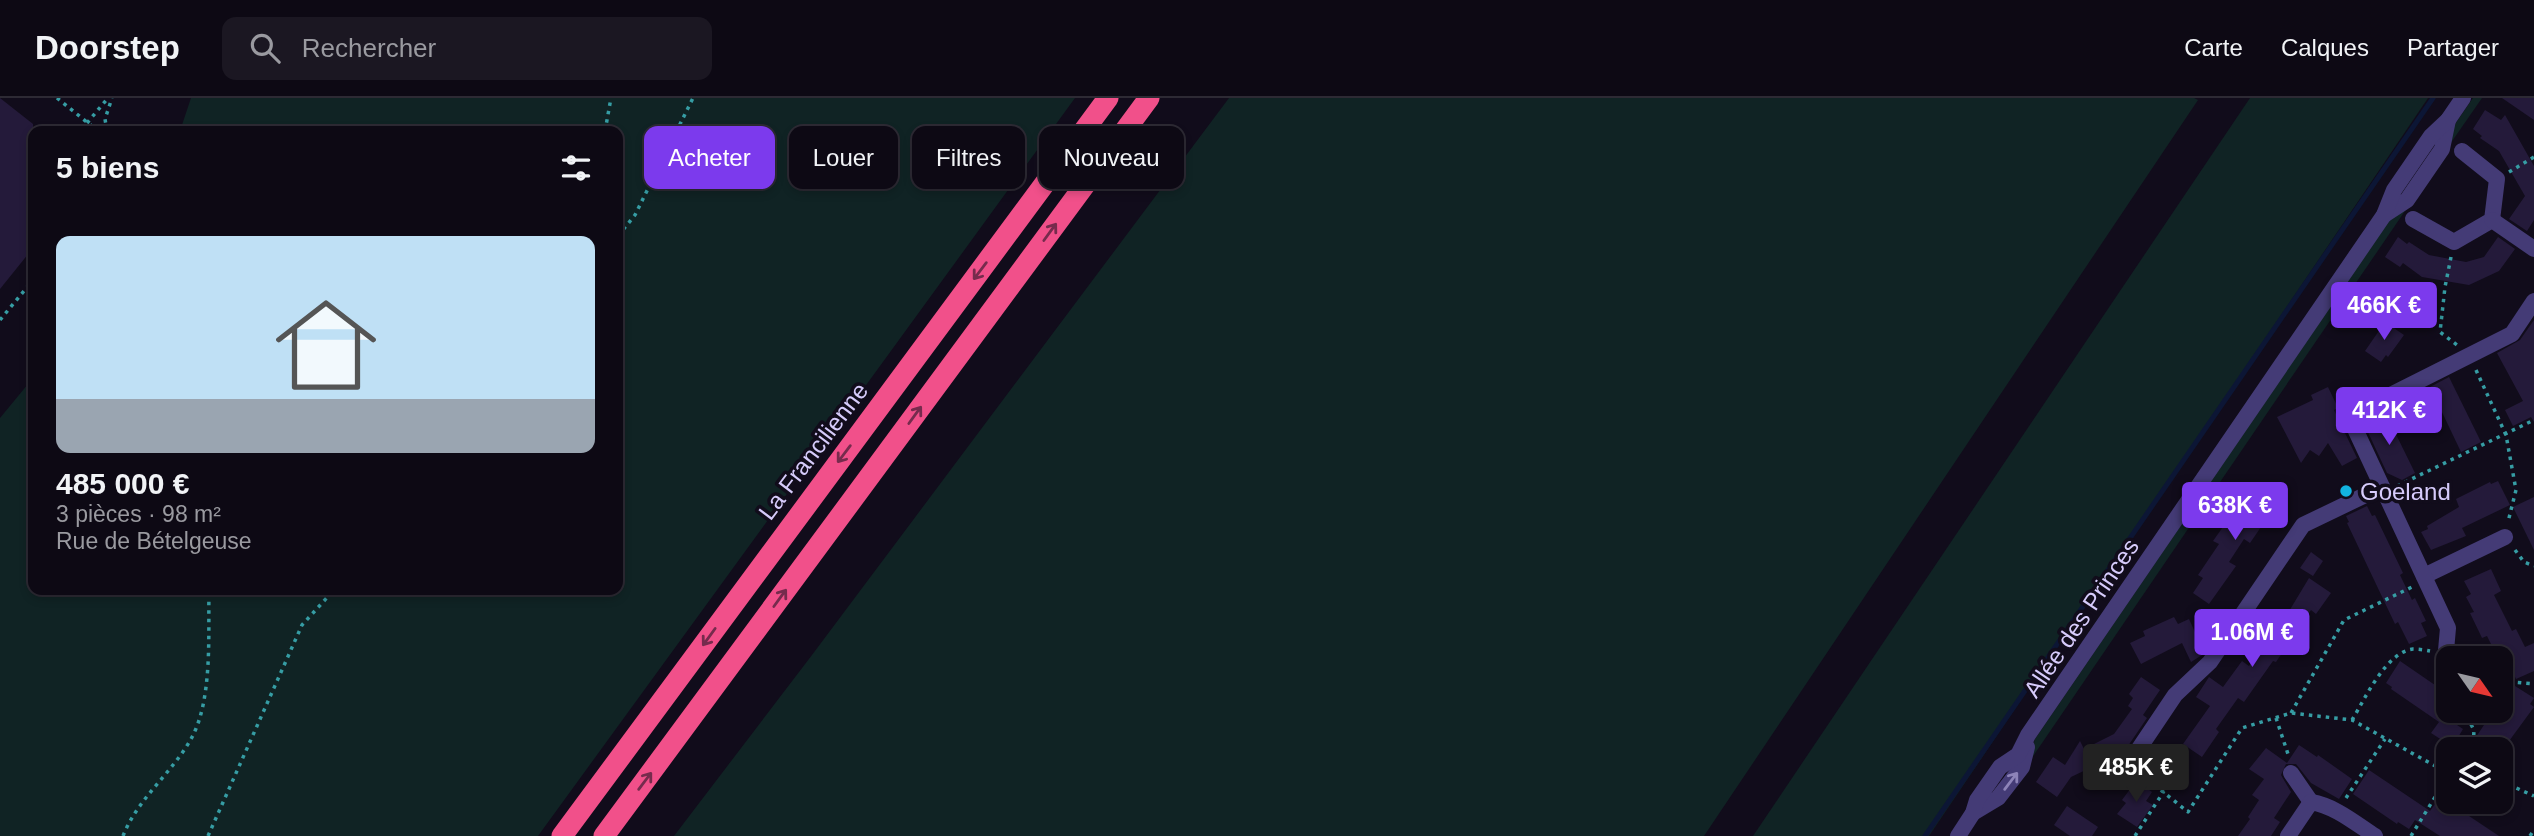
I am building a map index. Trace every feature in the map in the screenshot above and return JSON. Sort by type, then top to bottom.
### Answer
[{"type":"highway","name":"La Francilienne","points":[[562,836],[1108,98]]},
{"type":"highway","points":[[604,836],[1149,98]]},
{"type":"street","name":"Allée des Princes","points":[[1958,836],[1973,813],[1998,798],[2022,767],[2030,738],[2028,735],[2384,215],[2407,200],[2442,149],[2448,120],[2463,98]]},
{"type":"street","points":[[2462,151],[2497,179],[2492,220]]},
{"type":"street","points":[[2413,219],[2455,242],[2492,220]]},
{"type":"street","points":[[2492,220],[2534,249]]},
{"type":"street","points":[[2447,646],[2448,628],[2349,416],[2512,334],[2534,301]]},
{"type":"street","points":[[2128,765],[2175,695],[2210,662],[2303,525],[2382,487]]},
{"type":"street","points":[[2425,578],[2505,537]]},
{"type":"street","points":[[2291,773],[2311,802],[2322,804],[2375,836]]},
{"type":"street","points":[[2288,836],[2311,802]]},
{"type":"path","points":[[57,98],[91,126]]},
{"type":"path","points":[[87,123],[110,98]]},
{"type":"path","points":[[106,126],[105,119],[110,98]]},
{"type":"path","points":[[607,126],[611,98]]},
{"type":"path","points":[[623,230],[635,215],[693,98]]},
{"type":"path","points":[[2497,179],[2534,157]]},
{"type":"path","points":[[0,320],[28,286]]},
{"type":"path","points":[[2382,487],[2396,486],[2534,420]]},
{"type":"path","points":[[2506,435],[2516,490],[2513,503]]},
{"type":"path","points":[[2505,537],[2524,562],[2534,566]]},
{"type":"path","points":[[2291,713],[2344,620],[2425,578]]},
{"type":"path","points":[[123,836],[139,806],[192,739],[201,713],[206,682],[209,595]]},
{"type":"path","points":[[208,836],[302,625],[329,595]]},
{"type":"path","points":[[2352,720],[2388,664],[2399,655],[2412,649],[2436,655]]},
{"type":"path","points":[[2513,682],[2534,684]]},
{"type":"path","points":[[2128,765],[2188,812],[2242,728],[2291,713],[2352,720],[2436,767]]},
{"type":"path","points":[[2276,718],[2288,752],[2291,773]]},
{"type":"path","points":[[2337,812],[2385,739]]},
{"type":"path","points":[[2513,786],[2534,796]]},
{"type":"path","points":[[2135,836],[2164,791]]},
{"type":"path","points":[[2411,836],[2436,794]]},
{"type":"path","points":[[2530,836],[2534,830]]},
{"type":"green space","points":[[191,98],[1075,98],[1055,126],[1039,126],[1039,147],[1025,167],[1025,126],[912,126],[912,189],[1009,189],[538,836],[0,836],[0,418],[28,384],[28,595],[623,595],[623,126],[182,126]]},
{"type":"green space","points":[[1229,98],[2198,100],[1704,836],[674,836],[1161,189],[1184,189],[1184,158]]},
{"type":"green space","points":[[2250,98],[2428,98],[1929,836],[1753,836]]},
{"type":"green space","points":[[2473,98],[2482,98],[2448,147],[2451,130]]},
{"type":"green space","points":[[2407,208],[2027,765],[2035,739],[2390,219]]},
{"type":"building","points":[[0,98],[33,126],[28,126],[28,254],[0,289]]},
{"type":"building","points":[[2502,98],[2534,98],[2534,120]]},
{"type":"building","points":[[2485,110],[2501,120],[2505,115],[2534,166],[2534,220],[2527,231],[2509,219],[2525,196],[2499,151],[2480,138],[2482,136],[2473,129]]},
{"type":"building","points":[[2398,237],[2429,255],[2466,262],[2484,257],[2498,237],[2515,249],[2499,271],[2469,285],[2422,277],[2403,263],[2400,267],[2385,257]]},
{"type":"building","points":[[2534,320],[2534,422],[2531,417],[2513,426],[2505,410],[2523,401],[2497,353],[2520,340]]},
{"type":"building","points":[[2385,322],[2404,335],[2381,362],[2365,351]]},
{"type":"building","points":[[2449,377],[2481,442],[2461,452],[2430,387]]},
{"type":"building","points":[[2328,387],[2338,408],[2334,410],[2357,458],[2342,466],[2328,443],[2319,456],[2310,450],[2301,463],[2277,417],[2313,400],[2311,395]]},
{"type":"building","points":[[2384,410],[2415,473],[2402,480],[2387,473],[2366,428],[2370,417]]},
{"type":"building","points":[[2498,481],[2510,505],[2462,528],[2466,536],[2431,550],[2421,532],[2459,507],[2456,499],[2490,482],[2491,484]]},
{"type":"building","points":[[2265,483],[2283,495],[2250,543],[2244,539],[2229,562],[2236,566],[2209,604],[2193,593],[2203,578],[2198,575],[2219,544],[2213,541],[2230,517],[2236,520],[2248,502],[2252,504]]},
{"type":"building","points":[[2534,497],[2534,550],[2513,507]]},
{"type":"building","points":[[2367,506],[2372,516],[2375,515],[2403,573],[2400,575],[2412,600],[2415,598],[2426,621],[2421,623],[2427,636],[2409,644],[2398,622],[2395,624],[2347,523],[2349,522],[2346,516]]},
{"type":"building","points":[[2311,552],[2323,561],[2313,576],[2300,568]]},
{"type":"building","points":[[2491,569],[2501,591],[2494,595],[2512,631],[2516,629],[2525,647],[2534,643],[2534,671],[2516,679],[2513,673],[2513,646],[2492,646],[2487,636],[2482,638],[2470,613],[2474,612],[2466,597],[2471,594],[2464,581]]},
{"type":"building","points":[[2309,578],[2331,593],[2316,614],[2311,610],[2276,662],[2273,661],[2244,702],[2238,698],[2216,729],[2219,732],[2202,757],[2183,744],[2210,706],[2196,697],[2209,677],[2223,687],[2242,661],[2249,666],[2278,624],[2282,623]]},
{"type":"building","points":[[2174,617],[2178,624],[2189,619],[2199,641],[2217,633],[2202,655],[2191,662],[2182,643],[2141,664],[2130,643],[2145,636],[2143,631]]},
{"type":"building","points":[[2400,661],[2436,686],[2436,720],[2391,689],[2386,683]]},
{"type":"building","points":[[2141,677],[2160,690],[2143,715],[2147,718],[2128,746],[2117,752],[2119,757],[2071,777],[2057,797],[2036,782],[2053,757],[2065,765],[2080,741],[2084,749],[2114,734],[2132,709],[2128,706],[2133,698],[2129,694]]},
{"type":"building","points":[[2515,686],[2534,698],[2530,704],[2534,707],[2512,737],[2476,737],[2485,723],[2513,723]]},
{"type":"building","points":[[2438,723],[2454,723],[2463,729],[2458,737],[2437,737],[2431,733]]},
{"type":"building","points":[[2299,745],[2352,779],[2339,799],[2311,783],[2296,764],[2286,764],[2281,775],[2291,792],[2274,818],[2280,822],[2271,836],[2238,836],[2259,800],[2252,795],[2264,779],[2249,769],[2266,748],[2287,763]]},
{"type":"building","points":[[2369,770],[2430,811],[2435,804],[2436,814],[2466,814],[2499,836],[2440,836],[2415,820],[2409,829],[2398,822],[2397,824],[2353,794]]},
{"type":"building","points":[[2136,781],[2152,792],[2146,801],[2153,805],[2137,827],[2117,814],[2126,803],[2122,800]]},
{"type":"building","points":[[2067,806],[2098,827],[2092,836],[2070,836],[2054,825]]},
{"type":"waterway","points":[[1925,836],[2433,98]]},
{"type":"place","name":"Goeland","points":[[2346,491]]}]
